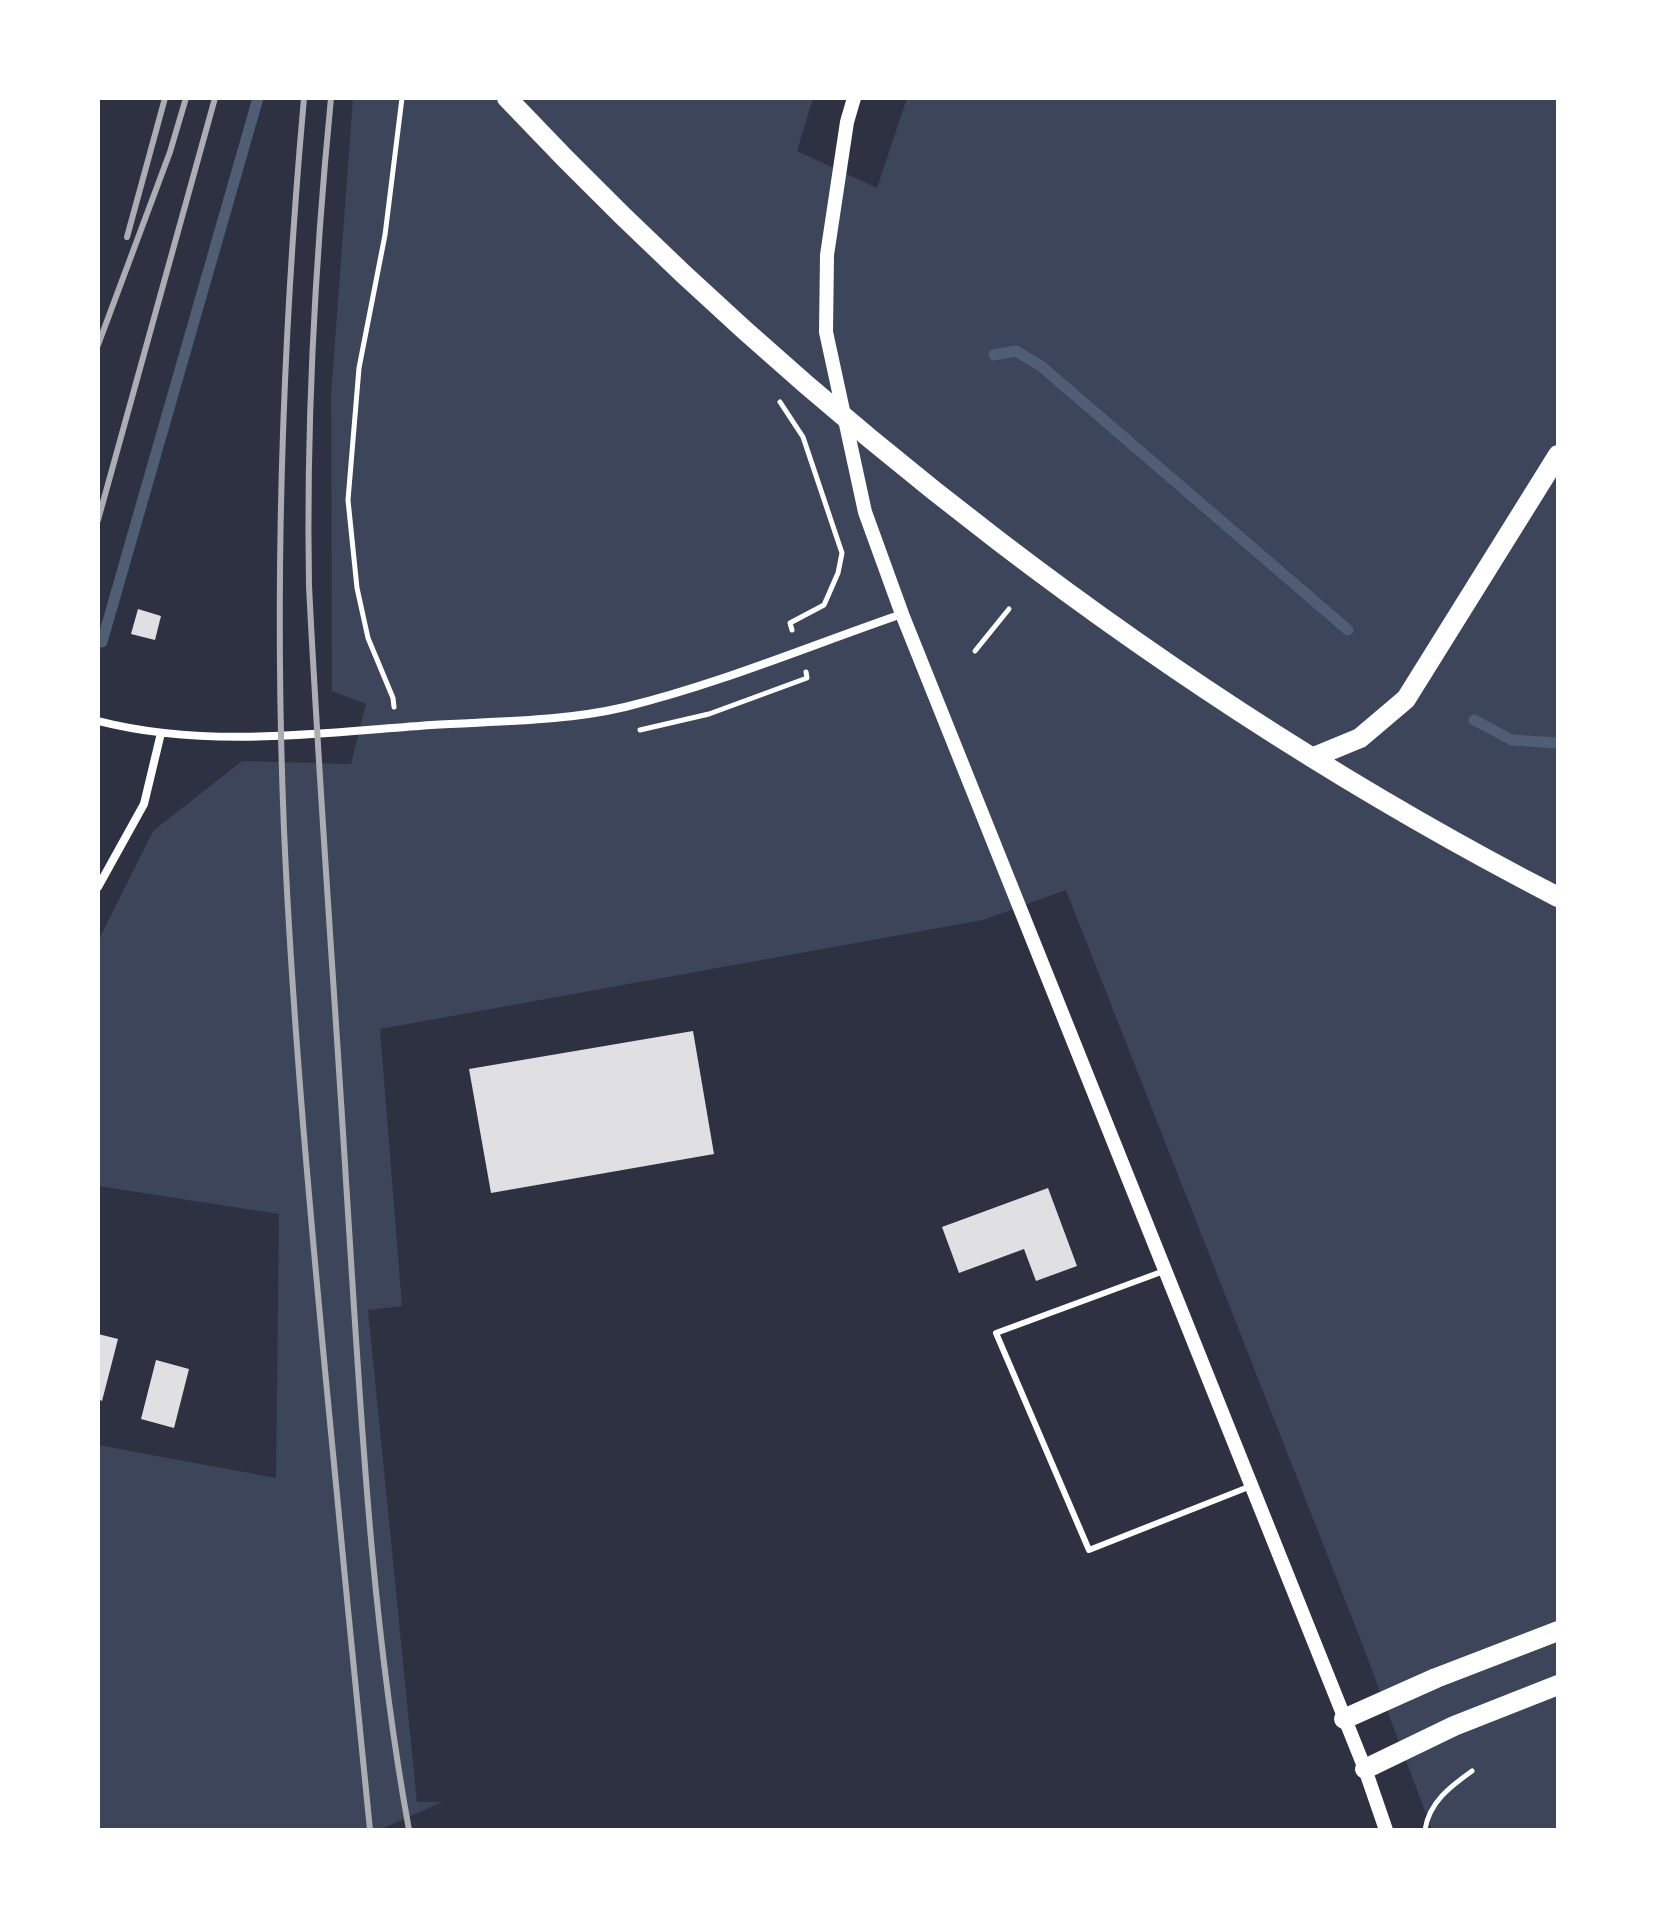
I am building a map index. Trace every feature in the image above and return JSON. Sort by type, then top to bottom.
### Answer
[{"type":"main road","points":[[507,98],[587,183],[708,297],[915,474],[1026,561],[1119,628],[1314,757],[1461,845],[1554,896]]},
{"type":"main road","points":[[1314,757],[1360,738],[1406,699],[1558,455]]},
{"type":"main road","points":[[1344,1719],[1436,1678],[1558,1631]]},
{"type":"main road","points":[[1365,1769],[1454,1726],[1558,1685]]},
{"type":"street","points":[[854,98],[847,122],[827,255],[826,332],[865,512],[902,614],[1365,1769],[1386,1830]]},
{"type":"street","points":[[98,721],[161,733],[282,736],[560,718],[623,707],[721,680],[902,614]]},
{"type":"street","points":[[98,887],[144,804],[161,733]]},
{"type":"lane","points":[[1165,1271],[996,1333],[1089,1550],[1251,1486]]},
{"type":"path","points":[[396,728],[393,698],[368,638],[360,600],[348,500],[359,368],[385,235],[402,98]]},
{"type":"path","points":[[790,623],[824,605],[838,573],[842,553],[836,522]]},
{"type":"path","points":[[975,651],[1009,609]]},
{"type":"path","points":[[1425,1830],[1436,1801],[1472,1771]]},
{"type":"shaded area","points":[[353,98],[813,98],[797,151],[877,188],[907,98],[1558,98],[1558,1830],[1432,1830],[1358,1633],[1066,890],[983,920],[380,1029],[402,1306],[368,1310],[417,1802],[442,1802],[379,1830],[98,1830],[98,1445],[276,1478],[279,1214],[98,1186],[98,941],[153,831],[242,761],[351,764],[366,704],[332,691],[331,395]]},
{"type":"building","points":[[138,609],[161,616],[155,640],[131,634]]},
{"type":"building","points":[[693,1031],[714,1154],[491,1193],[469,1069]]},
{"type":"building","points":[[1048,1188],[1077,1266],[1036,1281],[1024,1249],[959,1273],[942,1227]]},
{"type":"building","points":[[98,1334],[118,1339],[102,1401],[98,1399]]},
{"type":"building","points":[[156,1360],[189,1369],[174,1428],[141,1419]]},
{"type":"waterway","points":[[102,642],[258,98]]},
{"type":"waterway","points":[[994,355],[1016,351],[1041,366],[1348,630]]},
{"type":"waterway","points":[[1474,720],[1512,740],[1558,743]]},
{"type":"railway","points":[[127,237],[165,98]]},
{"type":"railway","points":[[98,345],[170,152],[186,98]]},
{"type":"railway","points":[[98,520],[215,98]]},
{"type":"railway","points":[[304,98],[290,281],[282,464],[280,647],[284,830],[307,1168],[370,1830]]},
{"type":"railway","points":[[331,98],[313,342],[309,586],[368,1507],[385,1669],[409,1830]]}]
